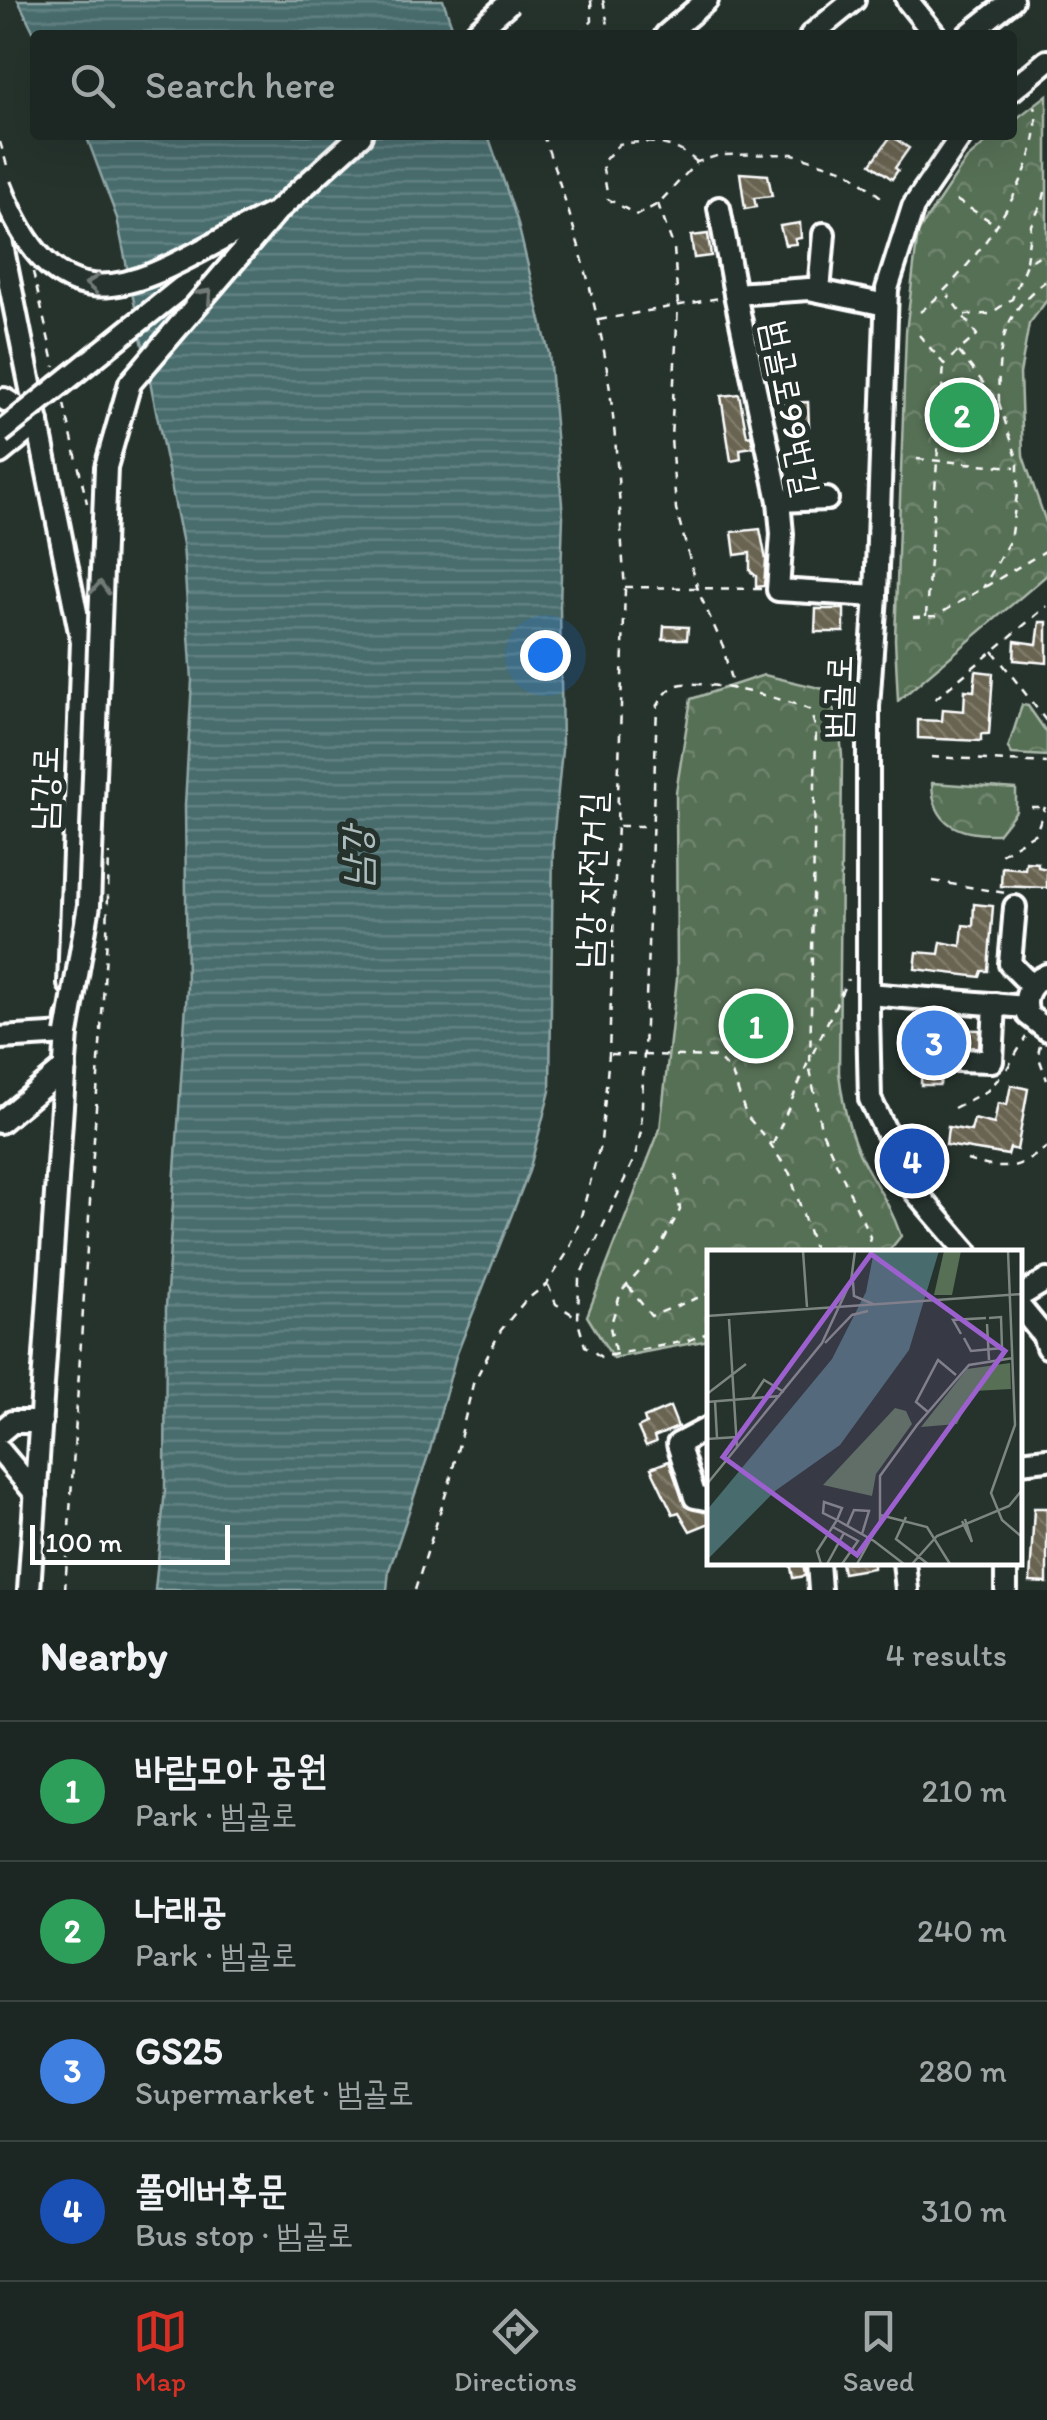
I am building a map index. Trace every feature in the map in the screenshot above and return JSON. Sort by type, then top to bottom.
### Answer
[{"type":"street","points":[[672,30],[707,0]]},
{"type":"street","points":[[817,30],[854,0]]},
{"type":"street","points":[[907,0],[932,30]]},
{"type":"street","points":[[974,30],[1012,0]]},
{"type":"street","points":[[478,30],[512,1]]},
{"type":"street","points":[[1017,86],[1047,61]]},
{"type":"street","points":[[0,433],[277,211],[356,140]]},
{"type":"street","name":"범골로","points":[[959,140],[914,207],[887,289],[868,708],[868,994],[870,1100],[914,1190],[965,1250]]},
{"type":"street","points":[[0,184],[12,217],[35,254],[70,282],[112,286],[163,272],[277,211]]},
{"type":"street","points":[[719,208],[735,294]]},
{"type":"street","points":[[0,1038],[67,1034],[89,905],[106,467],[130,383],[277,211]]},
{"type":"street","points":[[819,291],[824,234]]},
{"type":"street","name":"남강로","points":[[0,235],[30,379],[30,428],[82,642],[67,1034],[28,1590]]},
{"type":"street","name":"범골로99번길","points":[[778,590],[782,534],[779,502],[735,294],[819,291],[886,305]]},
{"type":"street","points":[[0,453],[30,428],[19,408],[2,401],[30,379]]},
{"type":"street","points":[[779,502],[827,499]]},
{"type":"street","points":[[778,590],[876,596]]},
{"type":"street","points":[[1015,908],[1010,964],[1039,980],[1026,1007]]},
{"type":"street","points":[[868,994],[1026,1007]]},
{"type":"street","points":[[956,1060],[992,1060],[995,1004]]},
{"type":"street","points":[[1026,1007],[1034,1022],[1045,1029]]},
{"type":"street","points":[[0,1122],[65,1068]]},
{"type":"street","points":[[1022,1295],[1047,1280]]},
{"type":"street","points":[[1022,1310],[1043,1335],[1047,1347]]},
{"type":"street","points":[[0,1432],[12,1422],[41,1422]]},
{"type":"street","points":[[707,1429],[678,1444],[694,1497],[707,1499]]},
{"type":"street","points":[[0,1452],[36,1494]]},
{"type":"street","points":[[1022,1462],[1047,1458]]},
{"type":"street","points":[[818,1565],[820,1590]]},
{"type":"street","points":[[904,1565],[907,1590]]},
{"type":"path","points":[[584,30],[592,21],[591,0]]},
{"type":"path","points":[[603,0],[609,30]]},
{"type":"path","points":[[920,312],[946,292],[985,247],[1020,184],[1038,123],[1034,106]]},
{"type":"path","name":"남강 자전거길","points":[[415,1590],[450,1481],[473,1384],[501,1330],[525,1300],[547,1284],[569,1250],[580,1220],[600,1142],[609,1054],[623,530],[614,424],[597,320],[568,207],[546,140]]},
{"type":"path","points":[[617,140],[619,144]]},
{"type":"path","points":[[696,162],[684,150],[650,140],[619,144],[602,163],[608,200],[637,215],[658,204],[696,162],[720,154],[792,154],[848,171],[886,201]]},
{"type":"path","points":[[963,316],[990,314],[1012,299],[1026,264],[1032,226],[1045,202],[1045,192]]},
{"type":"path","points":[[956,200],[996,226]]},
{"type":"path","points":[[658,204],[674,248],[678,306],[672,456],[676,509],[697,587],[723,646],[734,690]]},
{"type":"path","points":[[1026,264],[1047,251]]},
{"type":"path","points":[[983,588],[1010,540],[1018,488],[1018,467],[999,404],[998,356],[1008,321],[1036,287],[1047,280]]},
{"type":"path","points":[[944,364],[977,335],[946,292]]},
{"type":"path","points":[[597,320],[735,294]]},
{"type":"path","points":[[919,334],[944,364],[926,616]]},
{"type":"path","points":[[959,352],[999,404]]},
{"type":"path","points":[[917,458],[1018,467]]},
{"type":"path","points":[[913,617],[936,616],[1047,550]]},
{"type":"path","points":[[624,586],[778,590]]},
{"type":"path","points":[[935,700],[1047,606]]},
{"type":"path","points":[[992,650],[1047,722]]},
{"type":"path","points":[[707,1333],[601,1356],[585,1346],[578,1318],[578,1278],[635,1157],[641,1131],[657,707],[666,691],[684,683],[793,701],[810,710],[816,729],[810,1057],[821,1129],[870,1237],[867,1250]]},
{"type":"path","points":[[931,757],[1047,763]]},
{"type":"path","points":[[1000,854],[1036,833],[1046,807],[1031,807]]},
{"type":"path","points":[[617,826],[652,826]]},
{"type":"path","points":[[933,881],[1006,893],[1015,908]]},
{"type":"path","points":[[772,1146],[848,979]]},
{"type":"path","points":[[1045,1029],[1038,1055],[1047,1080]]},
{"type":"path","points":[[609,1054],[716,1057],[732,1073],[746,1115],[790,1174],[815,1250]]},
{"type":"path","points":[[967,1160],[998,1169],[1025,1164],[1047,1146]]},
{"type":"path","points":[[615,1352],[610,1328],[621,1292],[658,1251],[680,1210],[676,1174]]},
{"type":"path","points":[[547,1284],[556,1304],[578,1318]]},
{"type":"path","points":[[627,1285],[650,1316],[707,1295]]},
{"type":"green space","points":[[1047,95],[1047,300],[1029,324],[1020,374],[1023,456],[1047,525],[1047,575],[898,701],[895,639],[906,332],[918,232],[967,159],[989,140],[1017,140],[1017,118]]},
{"type":"green space","points":[[764,675],[824,689],[839,721],[839,1073],[855,1143],[901,1236],[890,1250],[707,1250],[707,1340],[613,1358],[587,1316],[660,1129],[677,979],[676,792],[691,699]]},
{"type":"green space","points":[[1022,705],[1028,706],[1047,733],[1047,756],[1012,754],[1008,748]]},
{"type":"green space","points":[[932,783],[1016,789],[1016,811],[998,834],[961,830],[937,809]]},
{"type":"water","points":[[18,0],[443,0],[453,30],[33,30]]},
{"type":"water","name":"남강","points":[[88,140],[490,140],[517,220],[549,354],[563,516],[562,750],[553,842],[550,1091],[529,1171],[456,1356],[430,1450],[389,1570],[387,1590],[155,1590],[165,1490],[166,1307],[187,989],[185,805],[192,680],[183,544],[117,218]]},
{"type":"building","points":[[888,140],[897,140],[909,148],[892,179],[871,164]]},
{"type":"building","points":[[740,173],[768,175],[772,196],[754,198],[756,207],[745,209]]},
{"type":"building","points":[[800,223],[801,238],[795,239],[796,244],[785,245],[780,226]]},
{"type":"building","points":[[708,234],[711,256],[694,258],[691,236]]},
{"type":"building","points":[[739,394],[753,447],[740,449],[741,459],[731,461],[721,396]]},
{"type":"building","points":[[808,402],[809,426],[787,427],[780,403]]},
{"type":"building","points":[[760,529],[766,560],[764,586],[756,587],[756,576],[750,571],[750,553],[735,555],[732,532]]},
{"type":"building","points":[[816,609],[844,609],[844,632],[815,632]]},
{"type":"building","points":[[1040,622],[1047,622],[1047,663],[1014,660],[1015,641],[1037,644]]},
{"type":"building","points":[[664,626],[688,627],[687,639],[663,639]]},
{"type":"building","points":[[976,671],[993,673],[989,734],[981,734],[981,741],[918,738],[918,720],[942,721],[943,709],[964,711],[965,690],[974,691]]},
{"type":"building","points":[[1026,862],[1047,869],[1047,888],[1001,886],[1002,867],[1025,869]]},
{"type":"building","points":[[974,904],[993,906],[988,971],[982,971],[980,977],[915,969],[917,952],[939,954],[941,942],[961,946],[963,925],[973,926]]},
{"type":"building","points":[[923,1029],[980,1030],[979,1047],[944,1049],[940,1085],[921,1085]]},
{"type":"building","points":[[1011,1085],[1028,1089],[1017,1150],[1010,1148],[1008,1155],[946,1145],[948,1127],[971,1131],[974,1119],[994,1124],[998,1103],[1007,1105]]},
{"type":"building","points":[[670,1407],[678,1427],[654,1437],[656,1442],[646,1446],[638,1428],[646,1424],[644,1418]]},
{"type":"building","points":[[669,1461],[685,1506],[707,1512],[707,1524],[690,1531],[679,1512],[673,1514],[651,1468]]},
{"type":"building","points":[[1034,1508],[1047,1508],[1047,1583],[1030,1582]]},
{"type":"building","points":[[791,1565],[803,1565],[805,1576],[793,1578]]},
{"type":"building","points":[[842,1565],[873,1565],[873,1568],[843,1573]]},
{"type":"place","name":"나래공","points":[[962,415]]},
{"type":"place","name":"바람모아 공원","points":[[756,1026]]},
{"type":"place","name":"GS25","points":[[934,1043]]},
{"type":"place","name":"풀에버후문","points":[[912,1161]]}]
